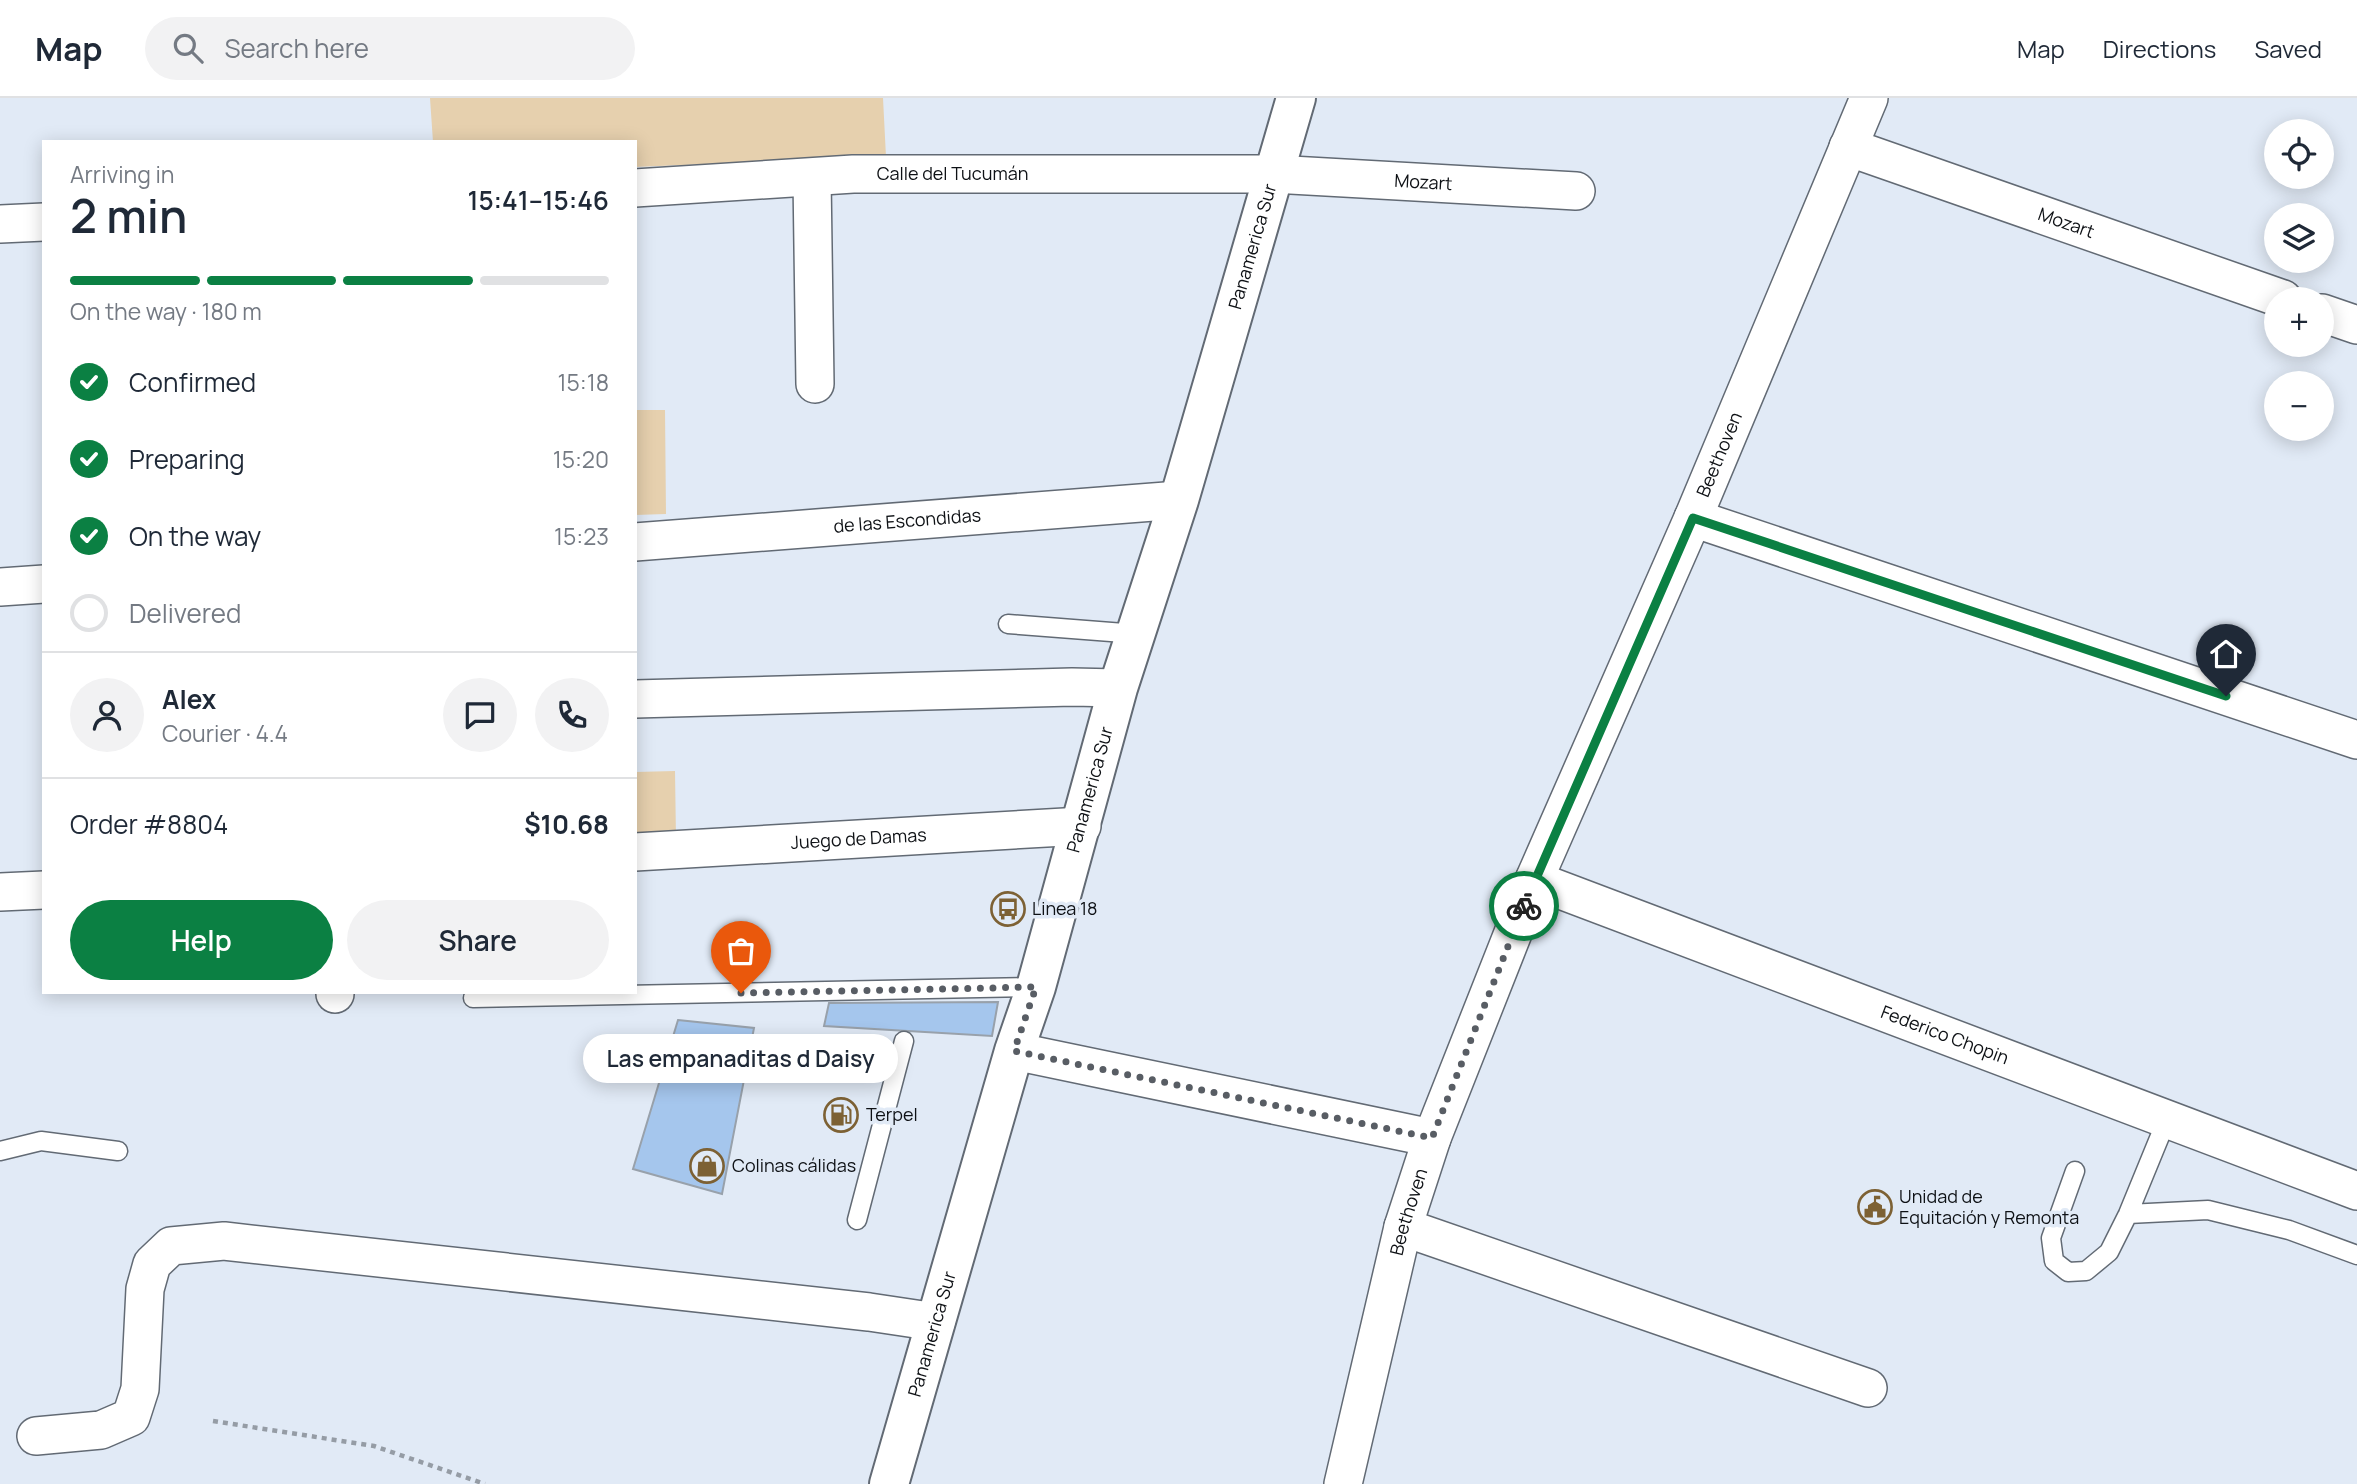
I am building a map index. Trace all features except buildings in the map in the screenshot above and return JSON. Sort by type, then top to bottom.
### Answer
[{"type":"highway","name":"Panamerica Sur","points":[[889,1484],[1014,1051],[1036,987],[1118,688],[1179,500],[1296,98]]},
{"type":"street","name":"Beethoven","points":[[1343,1484],[1403,1227],[1432,1138],[1534,880],[1693,518],[1869,98]]},
{"type":"street","name":"Mozart","points":[[1848,147],[2264,292]]},
{"type":"street","name":"Calle del Tucumán","points":[[637,188],[853,174],[1273,174]]},
{"type":"street","name":"Mozart","points":[[1273,174],[1576,191]]},
{"type":"street","points":[[812,177],[815,384]]},
{"type":"street","points":[[0,224],[42,222]]},
{"type":"street","points":[[2334,317],[2357,325]]},
{"type":"street","name":"de las Escondidas","points":[[637,542],[1179,500]]},
{"type":"street","points":[[1693,518],[2357,740]]},
{"type":"street","points":[[0,587],[42,584]]},
{"type":"street","points":[[637,699],[1118,688]]},
{"type":"street","name":"Juego de Damas","points":[[637,852],[1082,826]]},
{"type":"street","name":"Federico Chopin","points":[[1534,880],[2357,1191]]},
{"type":"street","points":[[0,892],[42,890]]},
{"type":"street","points":[[1014,1051],[1432,1138]]},
{"type":"street","points":[[1403,1227],[1868,1388]]},
{"type":"street","points":[[36,1436],[101,1430],[131,1417],[140,1389],[145,1289],[152,1264],[172,1246],[223,1241],[869,1312],[936,1322]]},
{"type":"lane","points":[[1008,624],[1137,634]]},
{"type":"lane","points":[[473,998],[1036,987]]},
{"type":"lane","points":[[857,1220],[904,1041]]},
{"type":"lane","points":[[2075,1171],[2050,1238],[2054,1261],[2068,1272],[2086,1271],[2109,1252],[2128,1214],[2167,1119]]},
{"type":"lane","points":[[0,1151],[41,1141],[118,1151]]},
{"type":"lane","points":[[2128,1214],[2208,1210],[2289,1230],[2357,1255]]},
{"type":"path","points":[[213,1422],[374,1446],[485,1484]]},
{"type":"shaded area","points":[[430,98],[883,98],[886,157],[637,167],[637,140],[433,140]]},
{"type":"shaded area","points":[[637,410],[665,410],[666,514],[637,515]]},
{"type":"shaded area","points":[[675,771],[676,839],[637,840],[637,772]]},
{"type":"way so far","points":[[741,993],[1036,987],[1014,1051],[1432,1138],[1524,906]]},
{"type":"place","name":"Linea 18","points":[[1008,909]]},
{"type":"place","name":"Las empanaditas d Daisy","points":[[741,993]]},
{"type":"place","name":"Terpel","points":[[841,1115]]},
{"type":"place","name":"Colinas cálidas","points":[[707,1166]]},
{"type":"place","name":"Unidad de Equitación y Remonta","points":[[1875,1207]]},
{"type":"route","points":[[1524,906],[1693,518],[2226,696]]}]
